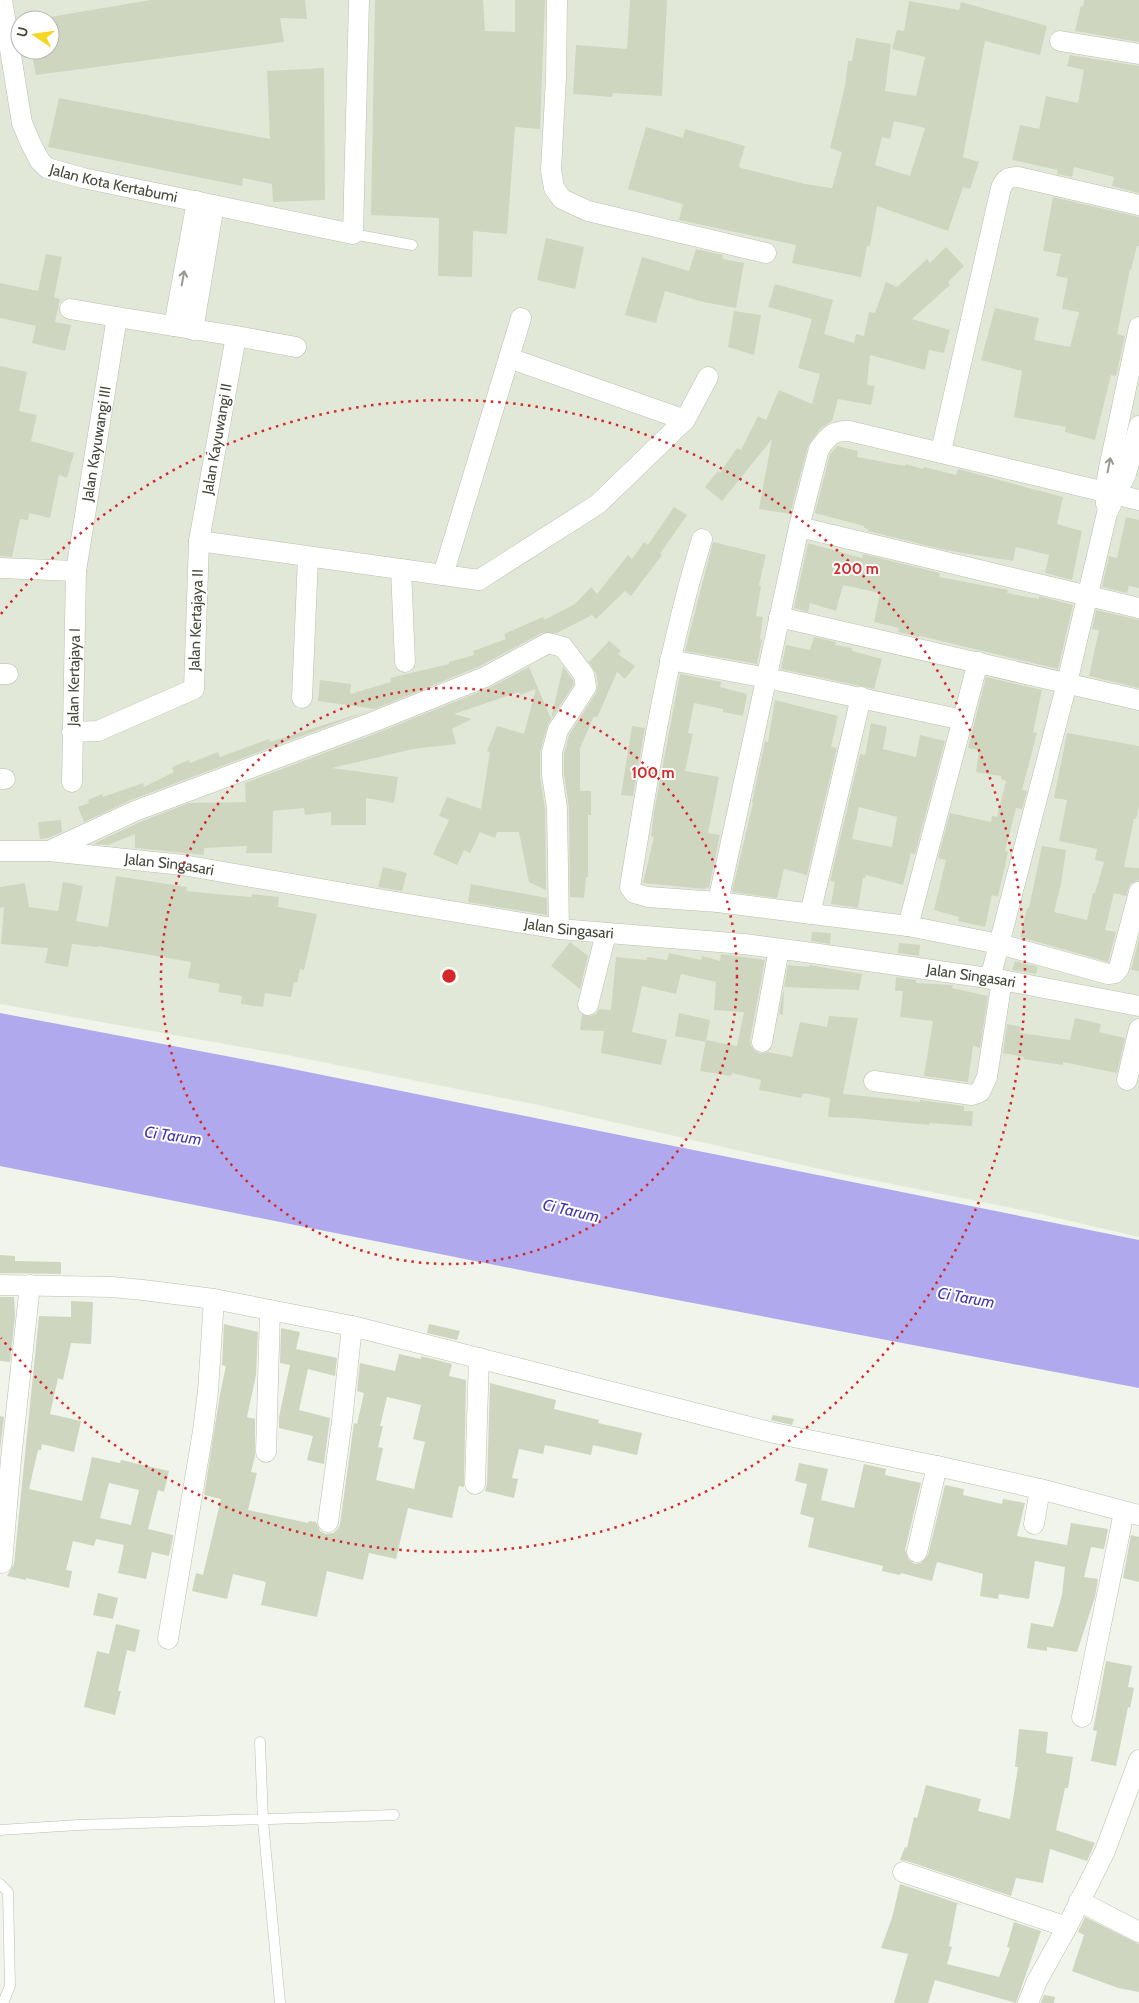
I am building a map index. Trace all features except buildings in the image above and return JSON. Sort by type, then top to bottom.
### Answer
[{"type":"street","name":"Jalan Kota Kertabumi","points":[[2,0],[22,123],[40,161],[47,168],[83,178],[353,234]]},
{"type":"street","points":[[353,234],[359,0]]},
{"type":"street","points":[[557,0],[556,78],[550,170],[554,188],[562,199],[588,211],[766,252]]},
{"type":"street","points":[[1060,42],[1139,54]]},
{"type":"street","points":[[941,451],[1000,188],[1004,180],[1010,177],[1018,177],[1139,205]]},
{"type":"street","points":[[184,328],[205,203]]},
{"type":"street","points":[[70,309],[296,347]]},
{"type":"street","name":"Jalan Kayuwangi III","points":[[76,571],[117,317]]},
{"type":"street","points":[[443,575],[522,318]]},
{"type":"street","points":[[874,1081],[972,1095],[980,1092],[987,1077],[999,944],[1067,683],[1107,513],[1139,327]]},
{"type":"street","name":"Jalan Kayuwangi II","points":[[198,541],[236,336]]},
{"type":"street","points":[[509,358],[685,420]]},
{"type":"street","points":[[198,541],[479,580],[598,504],[685,420],[708,377]]},
{"type":"street","points":[[1111,493],[1126,474],[1139,426]]},
{"type":"street","points":[[718,902],[799,527],[819,448],[832,433],[840,430],[849,431],[941,451],[1139,500]]},
{"type":"street","points":[[799,527],[1139,608]]},
{"type":"street","points":[[702,539],[670,660],[650,762],[630,887],[634,893],[648,897],[718,902],[908,926],[999,944],[1108,974],[1115,973],[1119,968],[1139,892]]},
{"type":"street","name":"Jalan Kertajaya II","points":[[72,732],[98,731],[194,689],[198,541]]},
{"type":"street","points":[[302,698],[308,557]]},
{"type":"street","points":[[0,568],[76,571]]},
{"type":"street","points":[[401,569],[405,662]]},
{"type":"street","name":"Jalan Kertajaya I","points":[[72,782],[76,571]]},
{"type":"street","points":[[779,617],[1139,700]]},
{"type":"street","points":[[49,851],[135,811],[373,722],[485,677],[548,644],[554,644],[563,646],[584,675],[586,687],[558,730],[552,752],[552,775],[557,808],[559,928]]},
{"type":"street","points":[[670,660],[766,678],[963,720]]},
{"type":"street","points":[[908,926],[978,662]]},
{"type":"street","points":[[810,914],[861,698]]},
{"type":"street","name":"Jalan Singasari","points":[[0,851],[49,851],[182,865],[378,900],[559,928],[744,944],[996,979],[1139,1006]]},
{"type":"street","points":[[588,1005],[606,933]]},
{"type":"street","points":[[762,1042],[779,949]]},
{"type":"street","points":[[1127,1080],[1139,1029]]},
{"type":"street","points":[[0,1285],[112,1287],[214,1299],[352,1326],[774,1433],[1040,1489],[1132,1513],[1082,1717]]},
{"type":"street","points":[[2,1563],[30,1285]]},
{"type":"street","points":[[168,1639],[203,1431],[214,1299]]},
{"type":"street","points":[[266,1452],[270,1310]]},
{"type":"street","points":[[328,1522],[352,1326]]},
{"type":"street","points":[[475,1484],[479,1358]]},
{"type":"street","points":[[917,1552],[937,1466]]},
{"type":"street","points":[[1034,1524],[1040,1489]]},
{"type":"street","points":[[1028,2003],[1037,1981],[1068,1927],[1105,1851],[1139,1760]]},
{"type":"street","points":[[903,1872],[1068,1927]]},
{"type":"street","points":[[1079,1901],[1139,1932]]},
{"type":"lane","name":"Jalan Kota Kertabumi","points":[[353,234],[412,245]]},
{"type":"lane","points":[[260,1742],[263,1821],[280,2003]]},
{"type":"lane","points":[[0,1830],[78,1825],[263,1821],[394,1815]]},
{"type":"lane","points":[[0,1884],[8,1892],[10,1986],[3,2003]]},
{"type":"shaded area","points":[[0,0],[1139,0],[1139,1237],[1032,1212],[842,1174],[543,1106],[287,1055],[0,1004]]},
{"type":"water","name":"Ci Tarum","points":[[0,1013],[273,1065],[1139,1240],[1139,1388],[530,1272],[0,1166]]}]
